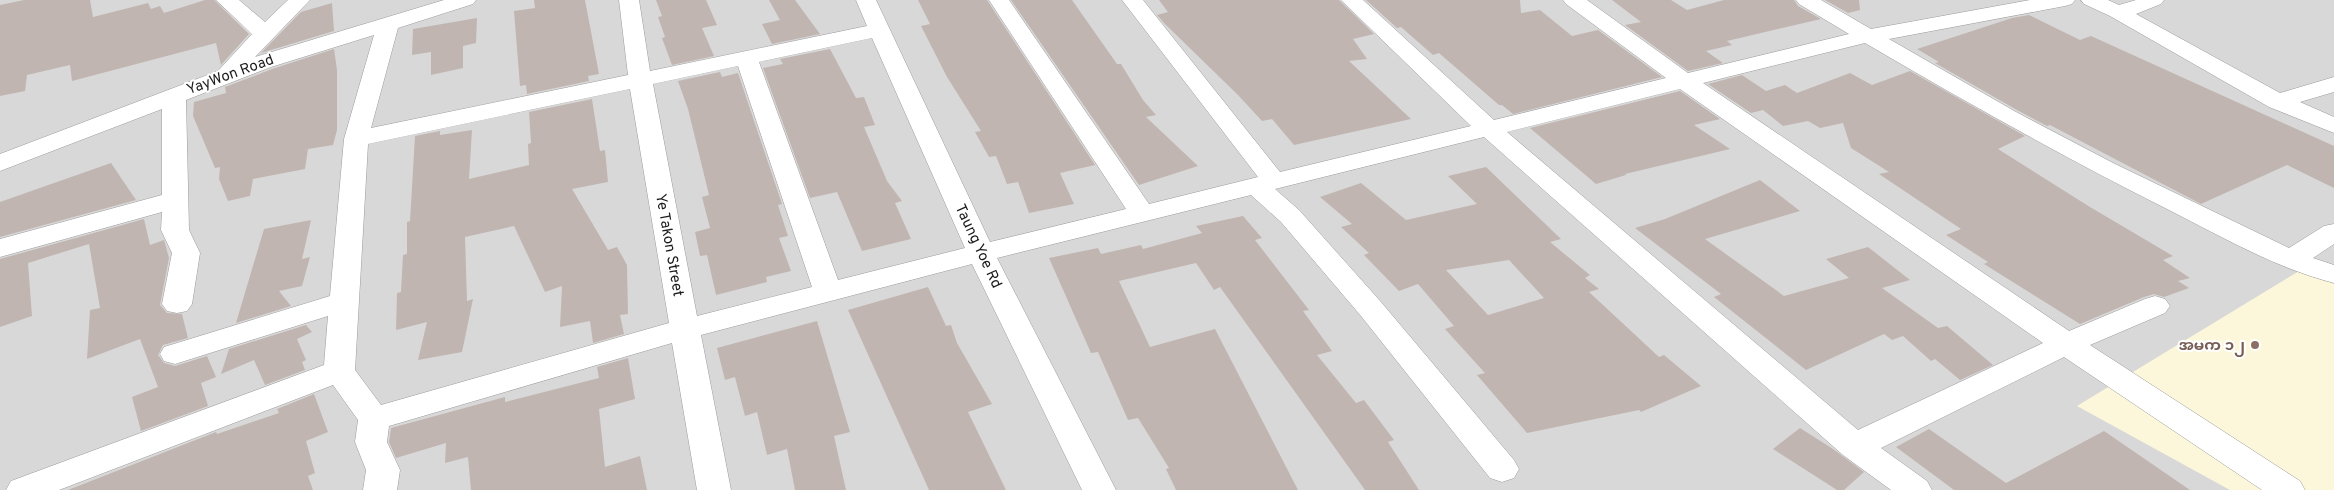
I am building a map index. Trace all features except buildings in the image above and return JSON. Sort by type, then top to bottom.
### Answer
[{"type":"street","points":[[226,0],[265,34],[297,37],[338,37]]},
{"type":"street","points":[[226,76],[300,0]]},
{"type":"street","name":"YayWon Road","points":[[0,163],[226,76],[338,37],[388,25],[466,0]]},
{"type":"street","name":"Ye Takon Street","points":[[629,0],[640,79],[714,490]]},
{"type":"street","name":"Taung Yoe Rd","points":[[866,0],[981,253],[1099,490]]},
{"type":"street","points":[[1132,0],[1290,216],[1371,309],[1502,469]]},
{"type":"street","points":[[1351,0],[1489,129],[1855,446],[1916,490]]},
{"type":"street","points":[[1573,0],[1684,81],[2066,344],[2288,490]]},
{"type":"street","points":[[1806,0],[2008,117],[2095,164],[2290,260],[2334,274]]},
{"type":"street","points":[[374,419],[685,329],[981,253],[1143,215],[1265,183],[1868,36],[2065,0]]},
{"type":"street","points":[[2091,0],[2117,12],[2277,102],[2334,126]]},
{"type":"street","points":[[2117,12],[2138,7],[2154,0]]},
{"type":"street","points":[[1000,1],[1143,215]]},
{"type":"street","points":[[380,490],[383,470],[372,442],[374,419],[339,371],[342,306],[356,140],[388,25]]},
{"type":"street","points":[[356,140],[880,30]]},
{"type":"street","points":[[746,57],[828,292]]},
{"type":"street","points":[[2277,102],[2334,84]]},
{"type":"street","points":[[174,95],[175,230],[186,253],[177,304]]},
{"type":"street","points":[[0,248],[174,200]]},
{"type":"street","points":[[2290,260],[2334,232]]},
{"type":"street","points":[[174,354],[333,305],[342,306]]},
{"type":"street","points":[[1855,446],[2066,344],[2154,306]]},
{"type":"street","points":[[23,490],[339,371]]},
{"type":"shaded area","points":[[0,0],[2334,0],[2334,490],[0,490]]},
{"type":"shaded area","name":"အမက ၁၂","points":[[2304,268],[2334,284],[2334,490],[2230,490],[2077,406]]},
{"type":"place","name":"အမက ၁၂","points":[[2255,345]]}]
